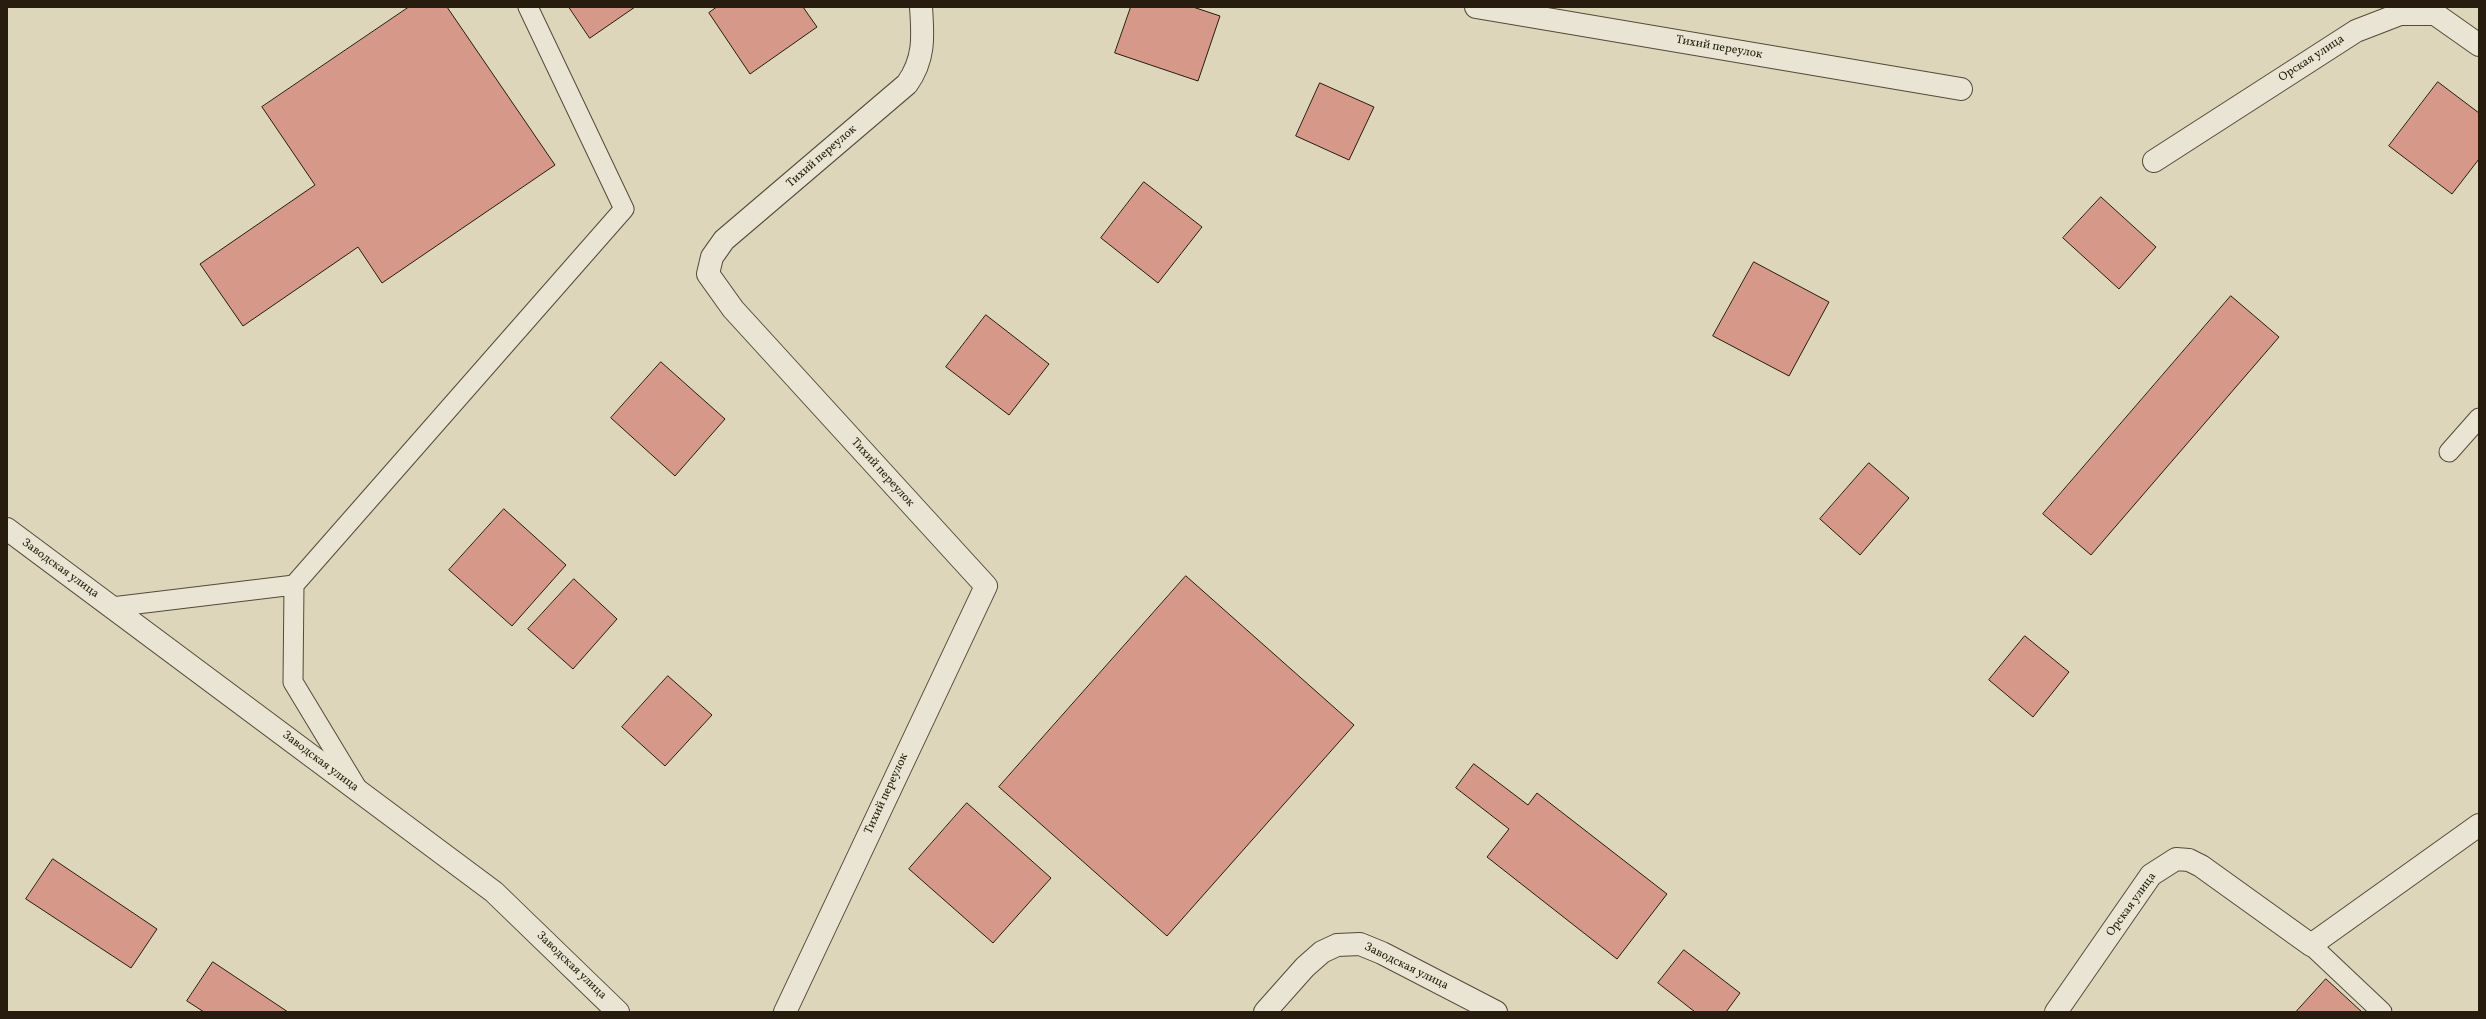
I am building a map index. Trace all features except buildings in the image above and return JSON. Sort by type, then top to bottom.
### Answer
[{"type":"street","name":"Тихий переулок","points":[[785,1012],[986,586],[733,310],[708,274],[712,257],[724,240],[907,84],[916,72],[921,58],[924,41],[921,7]]},
{"type":"street","name":"Тихий переулок","points":[[1476,7],[1961,89]]},
{"type":"street","name":"Орская улица","points":[[2154,161],[2356,31],[2400,14],[2435,14],[2479,44]]},
{"type":"street","name":"Заводская улица","points":[[7,529],[494,892],[618,1012]]},
{"type":"street","points":[[2312,945],[2479,825]]},
{"type":"street","name":"Орская улица","points":[[2056,1012],[2151,875],[2176,859],[2189,860],[2201,866],[2312,945]]},
{"type":"street","name":"Заводская улица","points":[[1265,1012],[1306,967],[1322,952],[1337,945],[1360,944],[1382,953],[1496,1012]]},
{"type":"lane","points":[[359,791],[293,682],[294,585],[624,209],[528,7]]},
{"type":"lane","points":[[2449,452],[2479,418]]},
{"type":"lane","points":[[112,607],[294,585]]},
{"type":"lane","name":"Орская улица","points":[[2312,945],[2382,1012]]}]
